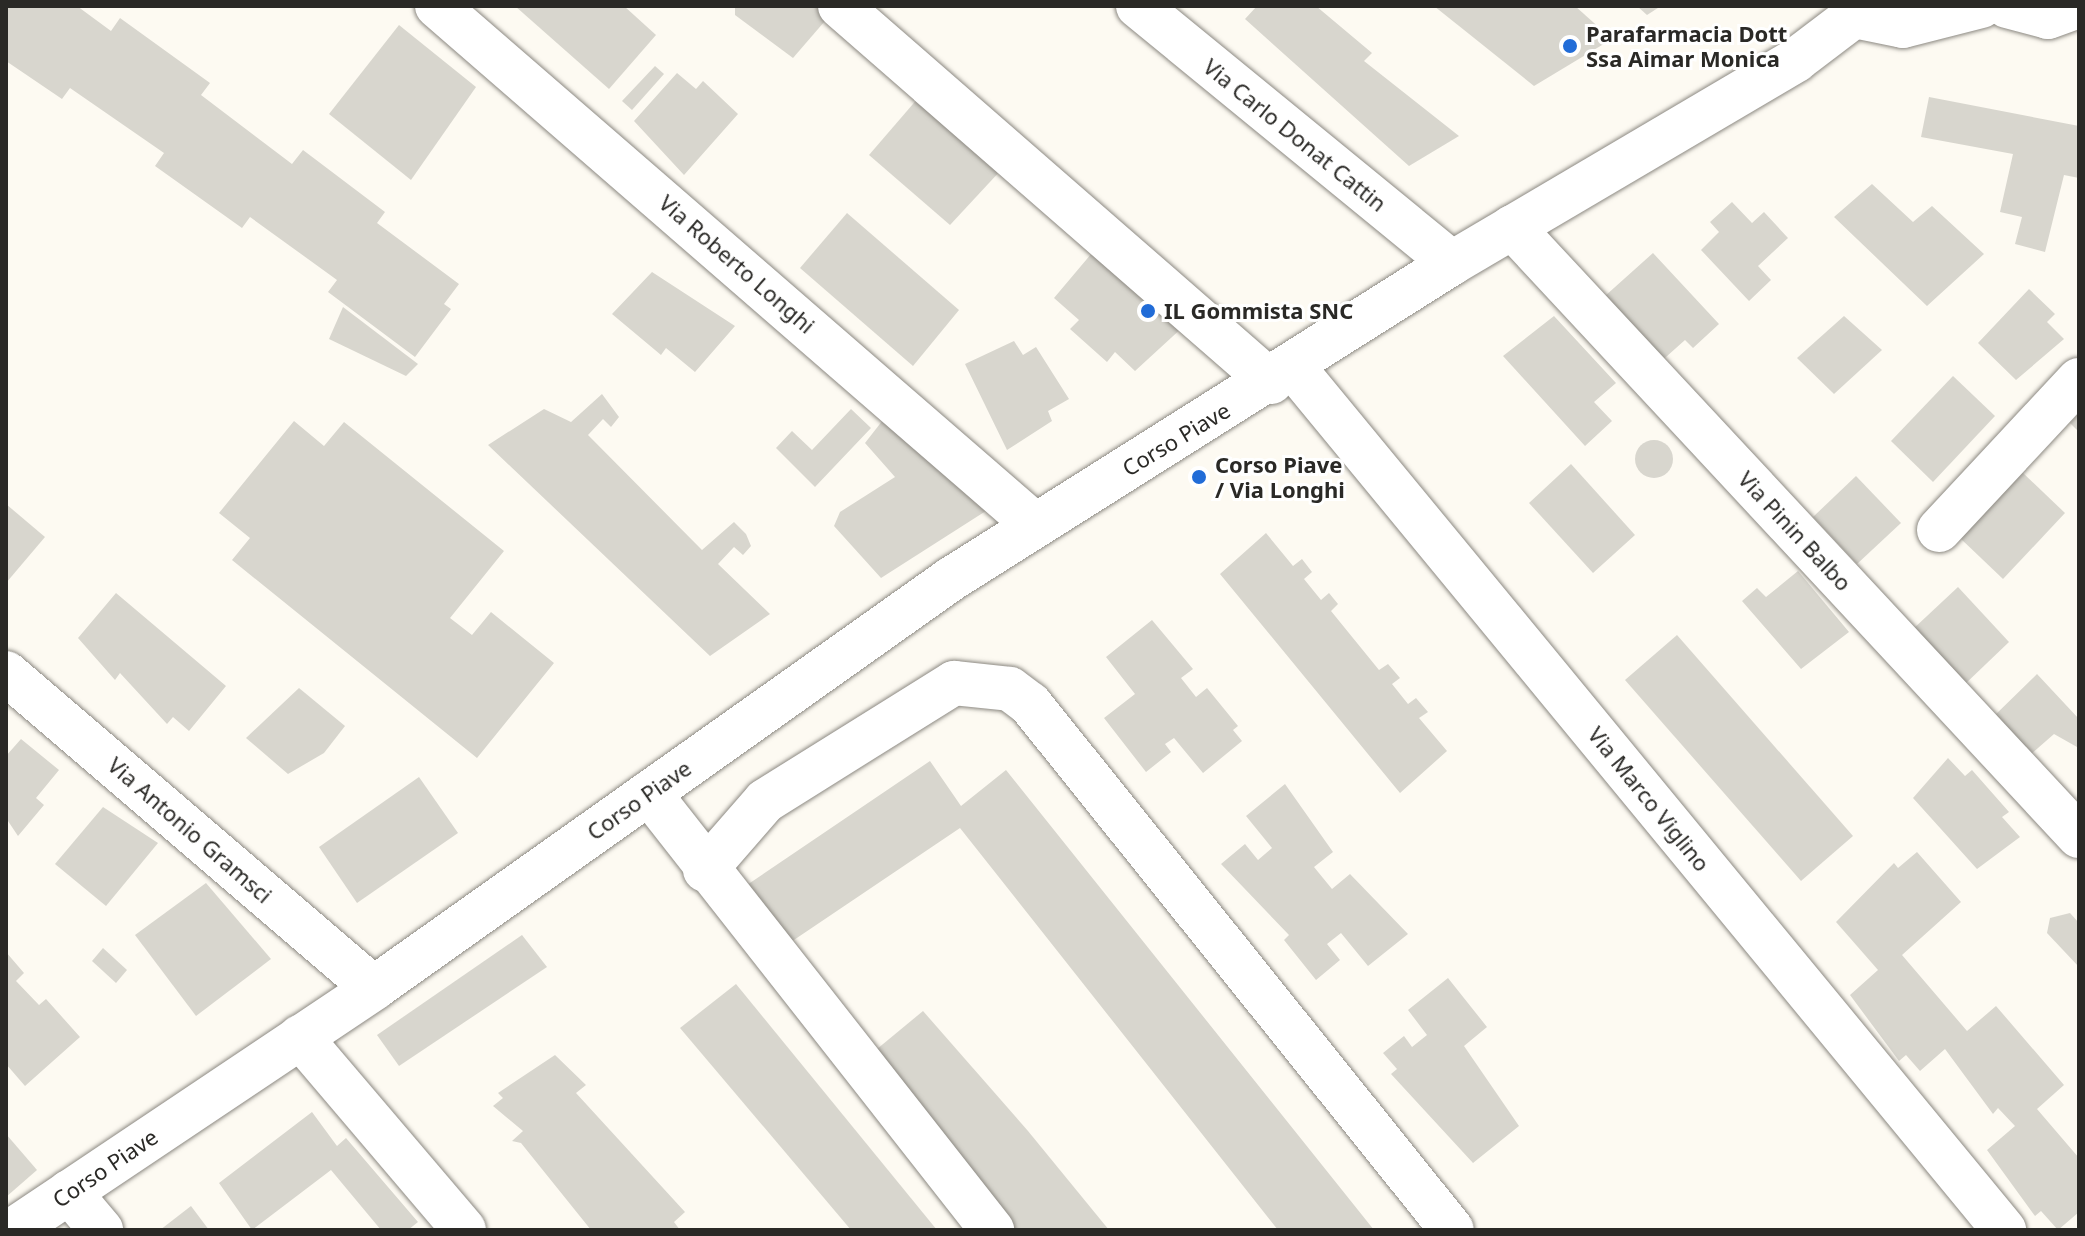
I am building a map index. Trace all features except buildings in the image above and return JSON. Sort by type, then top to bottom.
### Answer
[{"type":"street","name":"Via Roberto Longhi","points":[[437,6],[1035,525]]},
{"type":"street","points":[[840,6],[1282,375]]},
{"type":"street","name":"Via Carlo Donat Cattin","points":[[1138,6],[1452,263]]},
{"type":"street","name":"Corso Piave","points":[[13,1230],[374,988],[1035,525],[1282,375],[1452,263],[1796,60],[1853,11],[1903,26],[1981,6]]},
{"type":"street","points":[[2007,6],[2048,17],[2079,6]]},
{"type":"street","name":"Via Pinin Balbo","points":[[1512,227],[2079,836]]},
{"type":"street","name":"Via Marco Viglino","points":[[1282,375],[2004,1230]]},
{"type":"street","points":[[1939,530],[2079,380]]},
{"type":"street","name":"Via Antonio Gramsci","points":[[6,673],[374,988]]},
{"type":"street","points":[[705,870],[765,801],[954,683],[1010,689],[1452,1230]]},
{"type":"street","points":[[649,793],[705,870],[992,1230]]},
{"type":"street","points":[[300,1037],[464,1230]]},
{"type":"street","points":[[69,1192],[101,1230]]},
{"type":"place","name":"Parafarmacia Dott Ssa Aimar Monica","points":[[1570,46]]},
{"type":"place","name":"IL Gommista SNC","points":[[1148,311]]},
{"type":"place","name":"Corso Piave / Via Longhi","points":[[1199,477]]}]
